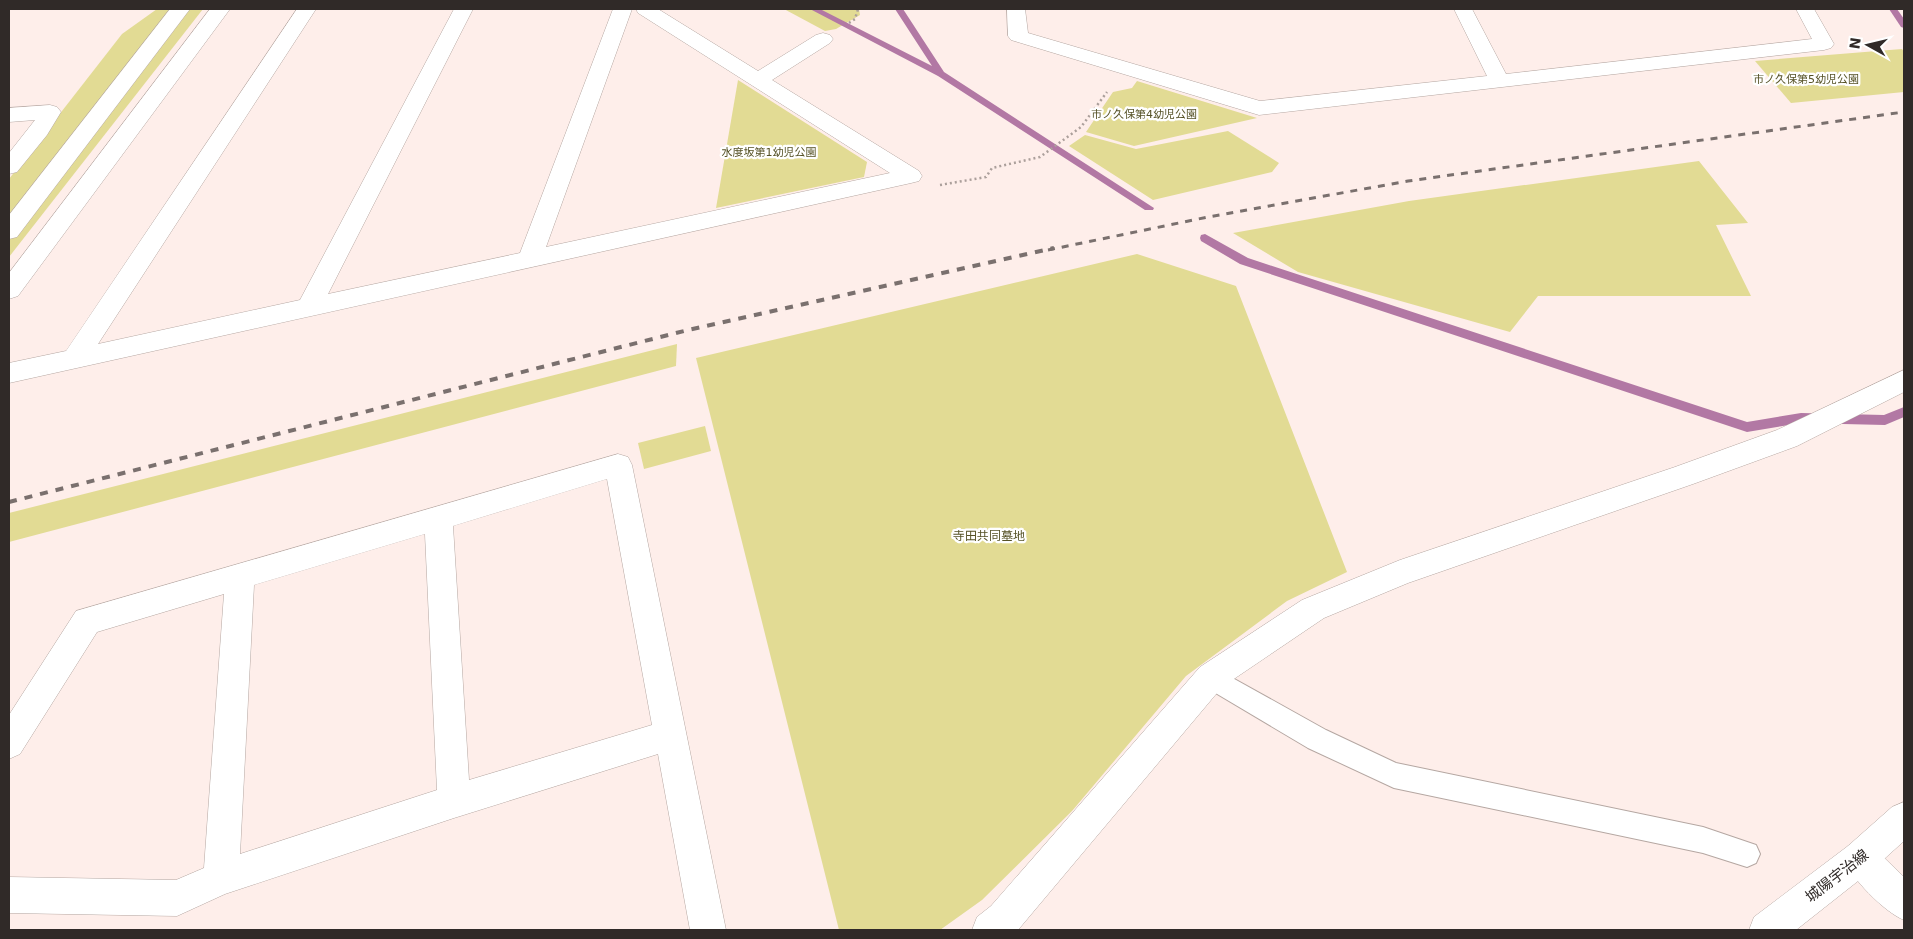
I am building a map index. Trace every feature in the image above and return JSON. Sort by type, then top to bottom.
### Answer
[{"type":"street","points":[[9,231],[180,9]]},
{"type":"street","points":[[9,290],[220,9]]},
{"type":"street","points":[[75,358],[306,9]]},
{"type":"street","points":[[309,307],[463,9]]},
{"type":"street","points":[[530,259],[622,9]]},
{"type":"street","points":[[645,9],[911,176]]},
{"type":"street","points":[[1016,9],[1018,36],[1258,108],[1824,44],[1805,9]]},
{"type":"street","points":[[1463,9],[1499,80]]},
{"type":"street","points":[[757,80],[823,39]]},
{"type":"street","points":[[9,115],[50,112],[39,130],[9,167]]},
{"type":"street","points":[[9,373],[911,176]]},
{"type":"street","points":[[990,930],[1004,919],[1211,677],[1312,609],[1400,573],[1683,476],[1787,438],[1904,380]]},
{"type":"street","points":[[9,743],[22,700],[87,621],[618,465],[708,930]]},
{"type":"street","points":[[438,519],[454,801]]},
{"type":"street","points":[[221,878],[240,576]]},
{"type":"street","points":[[9,895],[177,898],[221,878],[454,801],[670,735]]},
{"type":"street","name":"城陽宇治線","points":[[1768,930],[1860,858],[1904,819]]},
{"type":"street","points":[[1860,858],[1904,902]]},
{"type":"lane","points":[[1211,677],[1317,739],[1394,775],[1703,840],[1747,854]]},
{"type":"path","points":[[848,24],[856,19],[858,9]]},
{"type":"path","points":[[911,176],[925,187],[986,177],[992,168],[1040,157],[1081,127],[1112,84],[1126,85],[1136,70]]},
{"type":"green space","points":[[157,9],[203,9],[9,257],[9,179],[122,34]]},
{"type":"green space","points":[[784,9],[859,9],[860,15],[836,29],[825,31]]},
{"type":"green space","name":"市ノ久保第5幼児公園","points":[[1902,49],[1904,52],[1904,92],[1791,103],[1755,61]]},
{"type":"green space","name":"水度坂第1幼児公園","points":[[738,80],[867,162],[864,177],[716,208]]},
{"type":"green space","name":"市ノ久保第4幼児公園","points":[[1137,81],[1257,118],[1134,146],[1086,132],[1113,92],[1132,88]]},
{"type":"green space","points":[[1228,131],[1279,163],[1272,172],[1153,200],[1069,146],[1085,135],[1136,149]]},
{"type":"green space","points":[[1699,161],[1748,223],[1716,225],[1751,296],[1538,296],[1510,332],[1298,272],[1233,233],[1409,201]]},
{"type":"green space","name":"寺田共同墓地","points":[[1137,254],[1236,286],[1347,572],[1287,601],[1186,676],[1072,811],[982,900],[940,930],[839,930],[696,358]]},
{"type":"green space","points":[[677,344],[676,366],[9,542],[9,513]]},
{"type":"green space","points":[[705,426],[711,451],[644,469],[638,443]]},
{"type":"waterway","points":[[814,9],[941,74],[1149,208]]},
{"type":"waterway","points":[[899,9],[940,71]]},
{"type":"waterway","points":[[1893,9],[1904,25]]},
{"type":"waterway","points":[[1205,238],[1244,261],[1747,427],[1801,418],[1885,420],[1904,412]]},
{"type":"railway","points":[[1048,250],[1208,217],[1408,181],[1904,112]]},
{"type":"railway","points":[[9,502],[688,330],[1054,248]]}]
